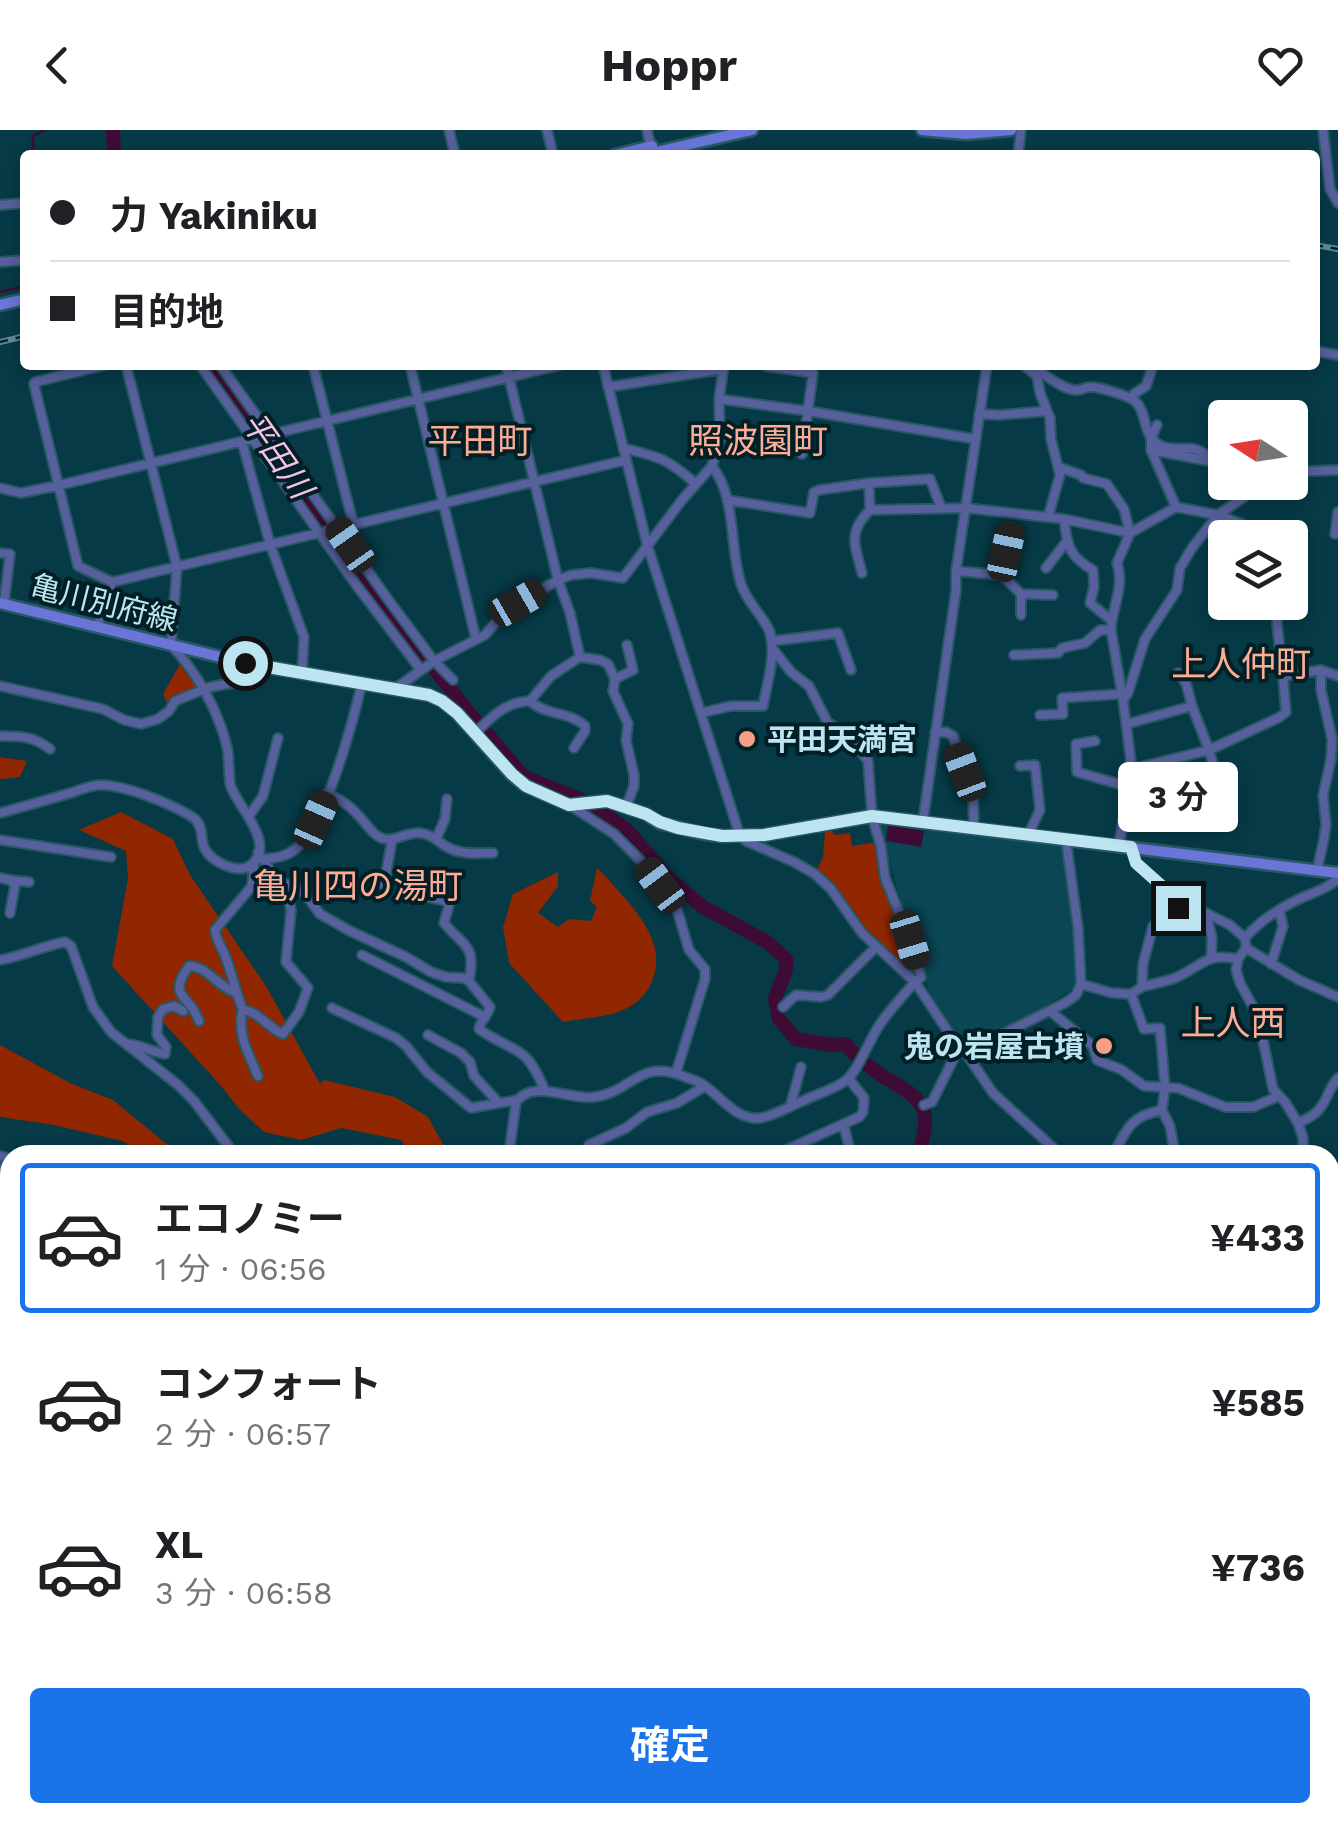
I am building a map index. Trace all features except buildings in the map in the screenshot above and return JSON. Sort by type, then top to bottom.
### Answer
[{"type":"main road","points":[[674,148],[721,130]]},
{"type":"main road","points":[[674,148],[752,130]]},
{"type":"main road","points":[[922,130],[966,134],[1010,130]]},
{"type":"main road","name":"亀川別府線","points":[[2,603],[262,666],[429,695],[480,729],[512,774],[526,786],[569,805],[607,801],[678,828],[722,836],[764,835],[872,816],[1318,870],[1338,876]]},
{"type":"street","points":[[1323,130],[1330,189],[1338,203]]},
{"type":"street","points":[[85,370],[35,382],[78,566],[112,582],[626,460]]},
{"type":"street","points":[[127,370],[177,567],[171,645],[185,659],[202,690],[227,748],[230,788],[257,835],[259,858],[252,886],[215,930],[215,938],[222,946],[243,1010],[240,1020],[244,1044],[258,1076]]},
{"type":"street","points":[[204,370],[357,586],[423,668]]},
{"type":"street","points":[[224,370],[390,602],[453,680]]},
{"type":"street","points":[[314,370],[353,524]]},
{"type":"street","points":[[411,370],[476,639]]},
{"type":"street","points":[[507,370],[580,657]]},
{"type":"street","points":[[0,488],[22,493],[60,485],[540,370]]},
{"type":"street","points":[[604,370],[647,544],[740,836],[815,874],[862,932],[915,982],[993,1093],[1049,1145]]},
{"type":"street","points":[[608,387],[706,370]]},
{"type":"street","points":[[396,688],[434,660],[486,635],[506,610],[558,580],[592,573],[623,578],[712,466],[720,439],[723,370]]},
{"type":"street","points":[[790,370],[813,374],[802,454]]},
{"type":"street","points":[[922,822],[986,370]]},
{"type":"street","points":[[1132,399],[1146,386],[1152,370]]},
{"type":"street","points":[[1040,371],[1076,391],[1093,386],[1132,399],[1140,410],[1146,433],[1152,438],[1164,447],[1184,446],[1200,450],[1208,457]]},
{"type":"street","points":[[1040,371],[1060,476],[1048,517]]},
{"type":"street","points":[[719,399],[975,439]]},
{"type":"street","points":[[979,414],[1047,411]]},
{"type":"street","points":[[1158,424],[1151,450],[1176,507]]},
{"type":"street","points":[[242,442],[270,544],[304,637],[302,673]]},
{"type":"street","points":[[623,448],[661,458],[696,484]]},
{"type":"street","points":[[1151,450],[1208,460]]},
{"type":"street","points":[[701,713],[731,706],[763,706],[772,645],[770,630],[742,587],[727,500],[721,478],[712,466]]},
{"type":"street","points":[[1058,467],[1106,484],[1124,510],[1130,533]]},
{"type":"street","points":[[1308,471],[1338,470]]},
{"type":"street","points":[[727,500],[810,514],[814,492],[930,479],[941,508]]},
{"type":"street","points":[[862,573],[855,528],[870,510],[869,483]]},
{"type":"street","points":[[1040,715],[1063,714],[1062,698],[1128,693],[1145,638],[1177,590],[1180,568],[1218,515],[1240,500]]},
{"type":"street","points":[[1231,520],[1176,507],[1130,533],[1117,563],[1118,603],[1111,625],[1132,769],[1124,815],[1125,846],[1136,863],[1182,904],[1230,925],[1245,938],[1246,948],[1236,970],[1258,1016],[1273,1089],[1298,1123],[1303,1145]]},
{"type":"street","points":[[870,510],[966,508],[1064,519],[1130,533]]},
{"type":"street","points":[[1335,534],[1338,512]]},
{"type":"street","points":[[1064,519],[1067,541],[1078,562],[1093,570],[1090,603],[1111,625]]},
{"type":"street","points":[[1002,575],[1012,528]]},
{"type":"street","points":[[1046,568],[1067,541]]},
{"type":"street","points":[[0,553],[10,554],[2,603]]},
{"type":"street","points":[[956,571],[1002,575],[1021,594],[1052,595]]},
{"type":"street","points":[[97,628],[112,582]]},
{"type":"street","points":[[1021,594],[1021,615]]},
{"type":"street","points":[[1132,769],[1209,750],[1286,712],[1278,620]]},
{"type":"street","points":[[1014,656],[1058,653],[1062,648],[1085,643],[1111,625]]},
{"type":"street","points":[[772,645],[838,634],[851,670]]},
{"type":"street","points":[[615,678],[633,670],[627,645]]},
{"type":"street","points":[[332,1008],[396,1038],[427,1072],[471,1108],[517,1100],[530,1092],[596,1097],[644,1074],[676,1072],[705,1086],[736,1111],[759,1118],[849,1078],[879,1025],[921,977],[885,878],[872,816],[868,761],[847,733],[828,723],[809,686],[790,672],[772,645]]},
{"type":"street","points":[[480,729],[500,709],[530,701],[551,676],[580,657],[608,664],[615,678],[613,691],[628,724],[626,740],[634,786],[626,807]]},
{"type":"street","points":[[0,686],[103,709],[141,724],[158,720],[175,701],[232,683],[262,666]]},
{"type":"street","points":[[1283,676],[1322,670],[1338,676]]},
{"type":"street","points":[[1318,870],[1326,824],[1323,795],[1332,739],[1322,670]]},
{"type":"street","points":[[1124,815],[1221,792],[1186,683],[1178,672]]},
{"type":"street","points":[[0,813],[100,784],[138,793],[195,819],[205,849],[230,867],[246,868],[259,858],[292,852],[316,820],[328,793],[362,683]]},
{"type":"street","points":[[530,701],[547,712],[576,718],[584,726],[585,732],[574,748]]},
{"type":"street","points":[[1126,724],[1192,706]]},
{"type":"street","points":[[935,733],[953,736],[973,795],[974,827]]},
{"type":"street","points":[[0,736],[25,736],[50,749]]},
{"type":"street","points":[[249,816],[263,796],[278,738]]},
{"type":"street","points":[[1095,741],[1076,744],[1077,772],[1129,788]]},
{"type":"street","points":[[1020,766],[1035,765],[1040,810],[1028,835]]},
{"type":"street","points":[[328,793],[347,804],[375,834],[392,840],[407,833],[419,833],[431,835],[460,853],[493,853]]},
{"type":"street","points":[[436,839],[446,819],[446,799]]},
{"type":"street","points":[[569,805],[614,834],[644,864],[676,906],[689,950],[705,969],[676,1072]]},
{"type":"street","points":[[0,840],[112,857]]},
{"type":"street","points":[[384,886],[392,840]]},
{"type":"street","points":[[924,1106],[932,1102],[962,1051],[1076,995],[1081,984],[1078,928],[1066,840]]},
{"type":"street","points":[[243,1010],[282,1034],[299,1012],[308,988],[286,962],[291,910],[288,898],[259,858]]},
{"type":"street","points":[[1245,938],[1264,919],[1334,884],[1338,876]]},
{"type":"street","points":[[5,879],[29,882]]},
{"type":"street","points":[[5,879],[14,885],[10,912]]},
{"type":"street","points":[[280,882],[302,890],[320,914],[350,931],[431,972],[469,982],[490,1007],[479,1030],[521,1051],[545,1091]]},
{"type":"street","points":[[409,893],[449,905],[444,923],[470,950],[469,982]]},
{"type":"street","points":[[1142,987],[1152,926],[1182,904]]},
{"type":"street","points":[[1271,964],[1283,926],[1279,910]]},
{"type":"street","points":[[1206,914],[1212,928],[1210,959]]},
{"type":"street","points":[[0,960],[45,945],[65,942],[71,946],[93,1007],[111,1032],[186,1093],[227,1145]]},
{"type":"street","points":[[784,1006],[796,995],[828,995],[876,946]]},
{"type":"street","points":[[1246,948],[1298,980],[1338,997]]},
{"type":"street","points":[[362,956],[485,1017]]},
{"type":"street","points":[[1081,984],[1131,994],[1171,980],[1199,962],[1227,957],[1238,960]]},
{"type":"street","points":[[199,1021],[178,990],[189,966],[199,966],[236,994]]},
{"type":"street","points":[[1131,994],[1144,1029],[1160,1028],[1165,1087],[1162,1110],[1173,1145]]},
{"type":"street","points":[[126,1044],[165,1054],[166,1047],[157,1035],[158,1018],[164,1009],[174,1006],[182,1011]]},
{"type":"street","points":[[1050,1011],[1093,1046],[1097,1060],[1122,1070],[1144,1086],[1186,1091],[1225,1107],[1253,1107],[1279,1096]]},
{"type":"street","points":[[428,1035],[461,1053],[470,1062],[474,1076],[498,1102]]},
{"type":"street","points":[[790,1107],[801,1068]]},
{"type":"street","points":[[799,1145],[859,1117],[865,1104],[849,1078]]},
{"type":"street","points":[[1298,1123],[1316,1113],[1338,1078]]},
{"type":"street","points":[[589,1145],[626,1128],[647,1112],[677,1103],[705,1086]]},
{"type":"street","points":[[512,1145],[517,1100]]},
{"type":"street","points":[[1120,1145],[1142,1114],[1162,1110]]},
{"type":"street","points":[[844,1126],[849,1145]]},
{"type":"shaded area","points":[[180,664],[197,687],[173,697],[168,705],[163,694]]},
{"type":"shaded area","points":[[0,757],[27,761],[20,777],[0,779]]},
{"type":"shaded area","points":[[121,812],[173,839],[190,875],[266,986],[320,1084],[324,1080],[395,1097],[428,1117],[443,1145],[404,1145],[401,1140],[341,1128],[301,1140],[264,1132],[112,966],[128,878],[126,851],[79,830]]},
{"type":"shaded area","points":[[876,819],[1064,847],[1074,915],[1077,986],[1026,1019],[963,1049],[929,991]]},
{"type":"shaded area","points":[[888,825],[924,831],[921,847],[886,841]]},
{"type":"shaded area","points":[[832,830],[834,835],[850,833],[852,846],[878,842],[892,902],[919,976],[915,978],[864,931],[817,870],[823,857],[825,831]]},
{"type":"shaded area","points":[[597,867],[641,919],[655,949],[656,965],[650,986],[634,1004],[611,1014],[563,1022],[509,963],[503,927],[513,894],[558,872],[558,886],[538,913],[558,927],[569,919],[591,921],[597,907],[590,901]]},
{"type":"shaded area","points":[[0,1045],[70,1083],[113,1100],[168,1145],[130,1145],[54,1125],[0,1117]]},
{"type":"waterway","points":[[33,150],[33,136],[45,130]]},
{"type":"waterway","name":"平田川","points":[[113,130],[114,150]]},
{"type":"waterway","points":[[0,292],[20,287]]},
{"type":"waterway","name":"平田川","points":[[216,370],[383,605],[524,777],[603,812],[629,832],[669,879],[703,907],[767,942],[786,959],[775,998],[779,1019],[796,1039],[845,1044],[917,1100],[924,1114],[922,1145]]},
{"type":"railway","points":[[1320,246],[1338,249]]},
{"type":"railway","points":[[0,342],[20,337]]},
{"type":"place","name":"平田天満宮","points":[[747,739]]},
{"type":"place","name":"鬼の岩屋古墳","points":[[1104,1046]]},
{"type":"district","name":"平田町","points":[[480,441]]},
{"type":"district","name":"照波園町","points":[[758,441]]},
{"type":"district","name":"上人仲町","points":[[1241,664]]},
{"type":"district","name":"亀川四の湯町","points":[[358,886]]},
{"type":"district","name":"上人西","points":[[1233,1023]]},
{"type":"route","points":[[245,663],[429,695],[457,713],[526,786],[569,805],[607,801],[678,828],[722,836],[764,835],[872,816],[1131,847],[1136,863],[1182,904],[1178,908]]}]
